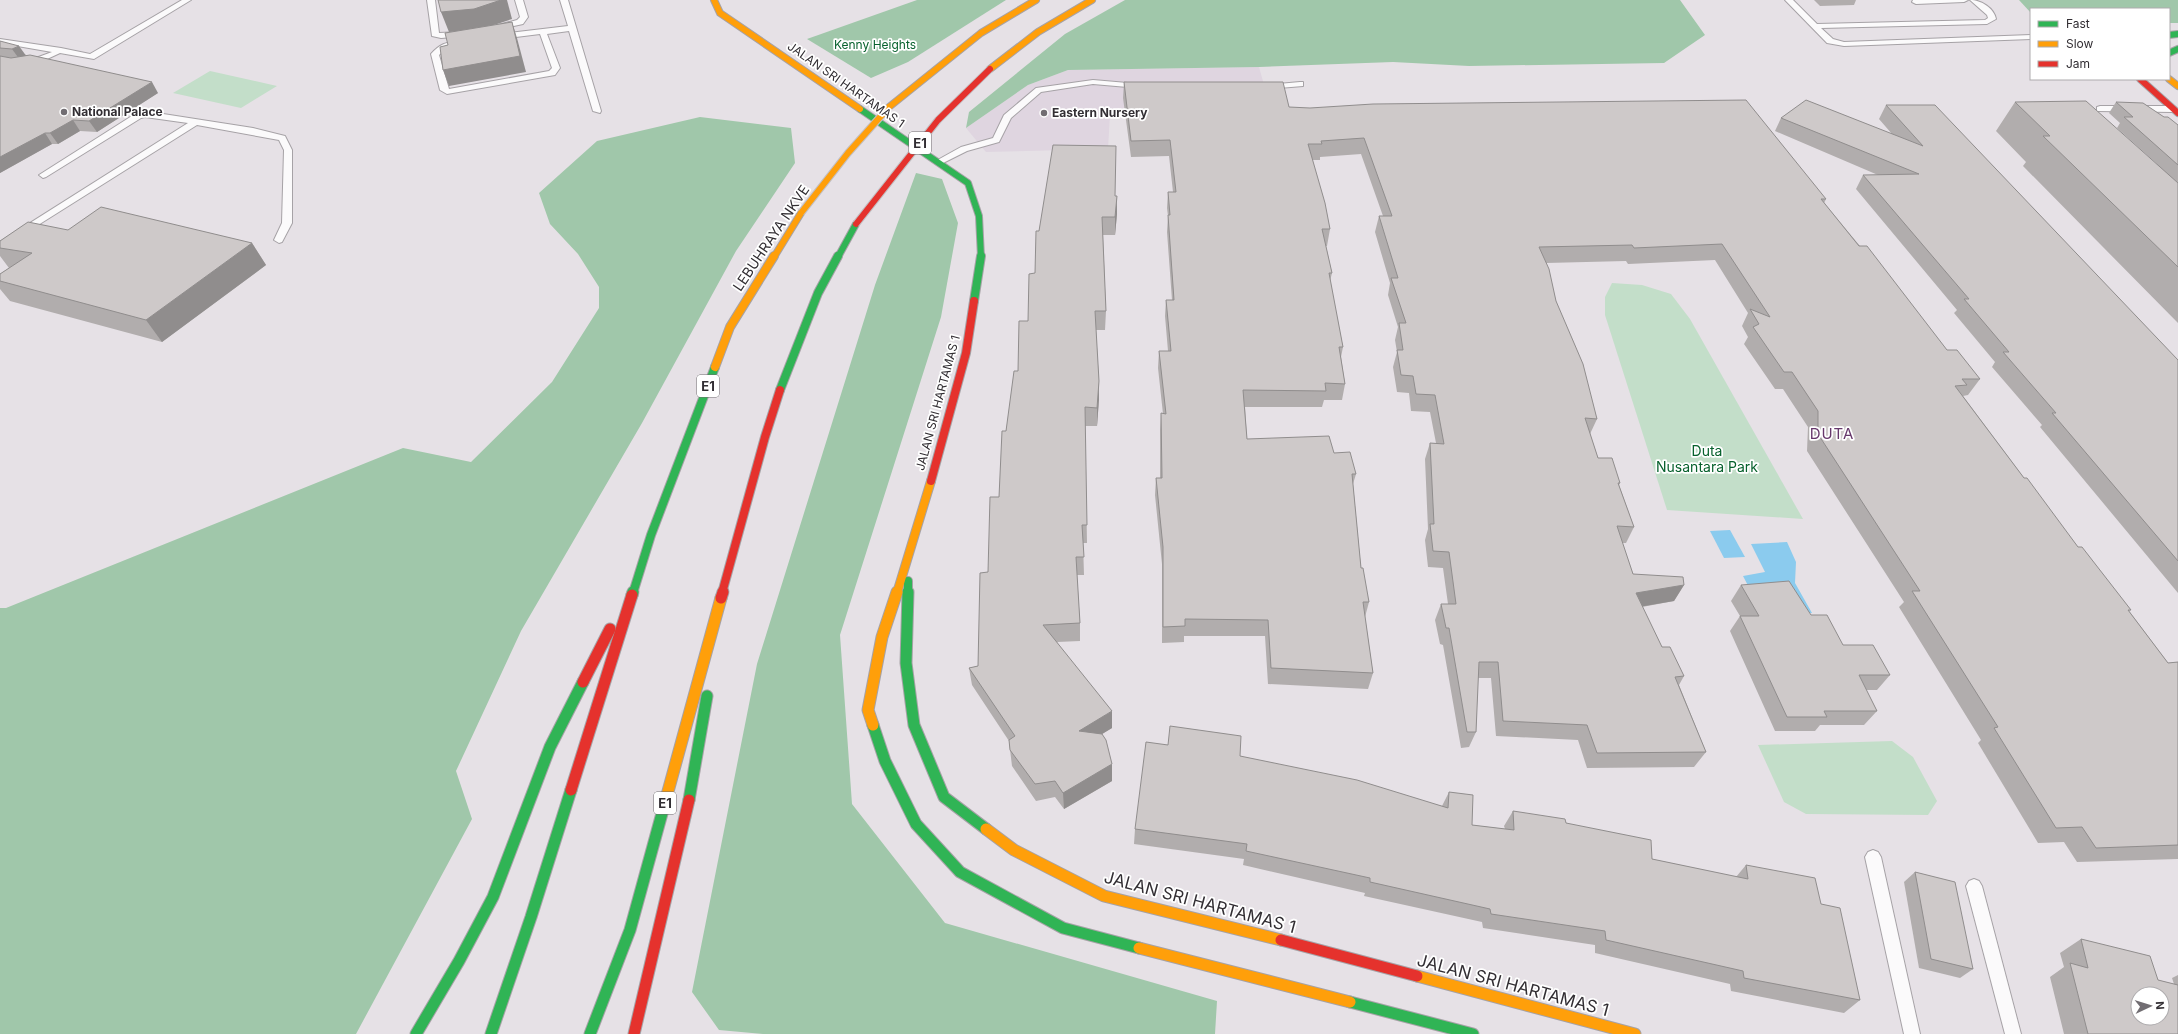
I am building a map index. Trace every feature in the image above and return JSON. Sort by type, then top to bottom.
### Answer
[{"type":"main road","name":"JALAN SRI HARTAMAS 1","points":[[714,0],[720,13],[968,183],[979,216],[980,254],[966,353],[909,559],[882,637],[868,710],[885,761],[916,824],[960,872],[1063,928],[1473,1034]]},
{"type":"main road","name":"LEBUHRAYA NKVE","points":[[639,571],[730,327],[801,213],[848,153],[889,107],[980,33],[1036,0]]},
{"type":"main road","name":"E1","points":[[590,1034],[630,930],[765,437],[788,366],[818,293],[856,224],[938,120],[990,69],[1038,32],[1092,0]]},
{"type":"main road","points":[[2141,80],[2176,111]]},
{"type":"main road","points":[[2170,80],[2178,86]]},
{"type":"main road","name":"JALAN SRI HARTAMAS 1","points":[[909,559],[906,663],[914,725],[944,797],[1014,850],[1104,896],[1339,955],[1635,1034]]},
{"type":"main road","points":[[713,662],[730,568]]},
{"type":"main road","points":[[491,1034],[530,917],[639,571]]},
{"type":"main road","points":[[416,1034],[459,961],[492,897],[550,747],[639,571]]},
{"type":"main road","points":[[634,1034],[686,818],[709,686]]},
{"type":"lane","points":[[0,41],[94,56],[187,0]]},
{"type":"lane","points":[[431,0],[436,34],[450,36],[471,32]]},
{"type":"lane","points":[[486,30],[520,22],[524,17],[519,0]]},
{"type":"lane","points":[[564,0],[597,111]]},
{"type":"lane","points":[[1789,0],[1830,41],[1840,43],[2030,37]]},
{"type":"lane","points":[[1916,2],[1964,0]]},
{"type":"lane","points":[[1815,26],[1987,22],[1992,19],[1991,14],[1974,0]]},
{"type":"lane","points":[[490,39],[537,31],[543,32],[572,28]]},
{"type":"lane","points":[[459,44],[444,46],[435,54],[443,88],[447,92],[552,73],[556,68],[543,32]]},
{"type":"lane","points":[[0,62],[19,66],[30,65],[61,50]]},
{"type":"lane","points":[[938,162],[964,149],[996,140],[1007,117],[1039,90],[1093,82],[1148,87]]},
{"type":"lane","points":[[1256,89],[1300,84]]},
{"type":"lane","points":[[2100,108],[2176,111]]},
{"type":"lane","points":[[2138,109],[2150,120]]},
{"type":"lane","points":[[43,175],[138,116],[151,114],[194,123],[252,131],[282,138],[288,150],[287,223],[279,240]]},
{"type":"lane","points":[[0,246],[194,123]]},
{"type":"lane","points":[[1873,858],[1912,1034]]},
{"type":"lane","points":[[1974,886],[2013,1034]]},
{"type":"shaded area","points":[[1259,67],[1272,113],[1110,115],[1108,149],[986,152],[966,128],[1028,85],[1068,70]]},
{"type":"green space","name":"Kenny Heights","points":[[917,0],[1006,0],[908,62],[871,78],[807,39]]},
{"type":"green space","points":[[1125,0],[1680,0],[1705,35],[1664,63],[1469,66],[1393,62],[1259,67],[1068,70],[1028,85],[966,128],[969,112],[1065,34]]},
{"type":"green space","points":[[2019,0],[2178,0],[2178,23],[2170,23],[2170,8],[2030,8],[2030,12]]},
{"type":"green space","points":[[210,71],[277,86],[241,108],[173,93]]},
{"type":"green space","points":[[700,117],[791,128],[795,163],[736,251],[642,423],[521,631],[456,771],[472,819],[356,1034],[0,1034],[0,608],[6,608],[403,448],[471,462],[552,382],[599,308],[599,287],[578,254],[550,224],[539,193],[597,141]]},
{"type":"green space","points":[[916,173],[942,179],[958,223],[941,317],[840,635],[852,804],[945,923],[1217,1001],[1215,1034],[763,1034],[719,1030],[692,992],[757,664],[875,285]]},
{"type":"green space","name":"Duta Nusantara Park","points":[[1612,283],[1642,285],[1671,294],[1690,319],[1803,519],[1667,510],[1605,315],[1605,297]]},
{"type":"green space","points":[[1892,741],[1913,757],[1937,801],[1928,815],[1806,814],[1784,802],[1758,745]]},
{"type":"water","points":[[1730,530],[1745,557],[1724,558],[1710,531]]},
{"type":"water","points":[[1787,542],[1796,562],[1795,583],[1812,613],[1792,613],[1755,599],[1743,576],[1765,572],[1751,544]]},
{"type":"building","points":[[438,0],[501,0],[474,9],[441,12]]},
{"type":"building","points":[[512,22],[520,56],[443,70],[440,47],[448,45],[445,33]]},
{"type":"building","points":[[0,41],[19,46],[12,49],[0,48]]},
{"type":"building","name":"National Palace","points":[[30,55],[152,82],[89,121],[73,120],[0,157],[0,56],[11,58]]},
{"type":"building","points":[[1124,82],[1283,82],[1289,107],[1310,108],[1373,104],[1746,100],[1826,199],[1821,199],[1859,246],[1867,246],[1947,350],[1957,350],[1980,379],[1962,379],[1967,385],[1955,386],[2024,478],[2027,478],[2078,547],[2082,547],[2131,610],[2128,610],[2168,663],[2178,662],[2178,845],[2096,848],[2082,827],[2056,828],[1994,728],[1998,727],[1912,591],[1920,591],[1818,434],[1818,411],[1792,372],[1784,372],[1753,327],[1759,324],[1750,309],[1770,317],[1722,244],[1634,248],[1632,245],[1539,247],[1549,269],[1556,301],[1583,364],[1597,419],[1585,418],[1598,458],[1612,458],[1620,483],[1618,483],[1634,527],[1617,526],[1633,574],[1683,577],[1684,585],[1636,593],[1662,647],[1670,647],[1684,676],[1675,677],[1706,752],[1597,753],[1587,725],[1503,721],[1498,662],[1479,662],[1476,732],[1467,732],[1449,628],[1446,628],[1441,604],[1456,604],[1449,552],[1433,551],[1430,524],[1434,524],[1430,443],[1444,444],[1435,395],[1416,394],[1413,376],[1401,375],[1397,350],[1403,350],[1399,323],[1406,323],[1391,278],[1398,278],[1379,216],[1392,216],[1364,138],[1321,141],[1322,144],[1308,144],[1325,203],[1330,229],[1322,229],[1332,273],[1329,273],[1343,347],[1339,347],[1345,384],[1325,383],[1326,391],[1243,390],[1247,439],[1329,436],[1334,453],[1350,452],[1356,474],[1352,474],[1361,568],[1363,568],[1369,602],[1363,602],[1373,673],[1271,668],[1268,620],[1185,619],[1185,626],[1163,627],[1163,547],[1156,478],[1162,478],[1161,413],[1166,414],[1159,351],[1171,351],[1166,300],[1174,300],[1168,215],[1170,215],[1168,192],[1176,192],[1170,140],[1131,141]]},
{"type":"building","points":[[1806,100],[1923,146],[1886,105],[1935,105],[2178,360],[2178,561],[2052,413],[2056,413],[2003,352],[2009,352],[1964,299],[1969,299],[1863,175],[1919,174],[1781,118]]},
{"type":"building","points":[[2086,101],[2178,183],[2178,267],[2043,136],[2050,136],[2015,102]]},
{"type":"building","points":[[2116,102],[2143,103],[2164,117],[2168,117],[2178,125],[2178,165],[2124,117],[2133,117]]},
{"type":"building","points":[[1053,145],[1116,146],[1115,196],[1117,196],[1115,217],[1102,217],[1106,311],[1095,311],[1099,381],[1097,408],[1085,407],[1087,525],[1082,525],[1084,557],[1076,557],[1080,623],[1043,625],[1112,711],[1079,731],[1102,734],[1106,740],[1112,764],[1063,793],[1055,781],[1035,784],[1010,750],[1009,740],[1015,736],[969,668],[978,666],[980,573],[988,572],[990,497],[999,497],[1002,431],[1006,431],[1014,371],[1018,371],[1019,321],[1028,321],[1029,274],[1035,273],[1036,231],[1039,231]]},
{"type":"building","points":[[101,207],[252,243],[146,320],[0,281],[0,274],[32,253],[0,248],[0,241],[28,222],[68,230]]},
{"type":"building","points":[[1789,581],[1811,615],[1827,615],[1843,645],[1873,645],[1890,675],[1859,675],[1877,711],[1824,711],[1827,717],[1787,717],[1740,616],[1759,616],[1741,585]]},
{"type":"building","points":[[1170,726],[1241,736],[1240,756],[1357,780],[1448,808],[1449,792],[1473,795],[1472,825],[1514,830],[1513,811],[1565,819],[1566,823],[1651,840],[1652,859],[1748,879],[1746,865],[1815,878],[1821,904],[1840,908],[1860,1000],[1744,978],[1743,971],[1606,940],[1605,931],[1491,914],[1490,909],[1370,882],[1370,878],[1246,851],[1247,844],[1135,829],[1146,742],[1168,745]]},
{"type":"building","points":[[1915,872],[1955,882],[1973,969],[1931,959]]},
{"type":"building","points":[[2081,939],[2150,956],[2158,980],[2178,985],[2178,1034],[2088,1034],[2070,963],[2088,968]]},
{"type":"traffic: fast","points":[[2170,35],[2178,34]]},
{"type":"traffic: fast","points":[[2170,53],[2178,49]]},
{"type":"traffic: fast","points":[[860,109],[968,183],[979,216],[981,254],[974,301]]},
{"type":"traffic: fast","points":[[780,390],[818,293],[856,224]]},
{"type":"traffic: fast","points":[[632,595],[651,535],[715,367]]},
{"type":"traffic: fast","points":[[908,581],[906,663],[914,725],[944,797],[986,829]]},
{"type":"traffic: fast","points":[[416,1034],[459,961],[493,897],[550,747],[583,682]]},
{"type":"traffic: fast","points":[[689,800],[707,696]]},
{"type":"traffic: fast","points":[[873,725],[885,761],[916,824],[960,872],[1063,928],[1139,948]]},
{"type":"traffic: fast","points":[[491,1034],[531,917],[571,790]]},
{"type":"traffic: fast","points":[[590,1034],[630,930],[664,806]]},
{"type":"traffic: fast","points":[[1350,1002],[1473,1034]]},
{"type":"traffic: slow","points":[[714,0],[720,13],[860,109]]},
{"type":"traffic: slow","points":[[889,107],[981,33],[1036,0]]},
{"type":"traffic: slow","points":[[990,69],[1038,32],[1092,0]]},
{"type":"traffic: slow","points":[[2170,80],[2178,86]]},
{"type":"traffic: slow","points":[[801,213],[848,153],[889,107]]},
{"type":"traffic: slow","points":[[715,367],[730,327],[801,213]]},
{"type":"traffic: slow","points":[[873,725],[868,710],[882,637],[909,559],[931,481]]},
{"type":"traffic: slow","points":[[664,806],[721,598]]},
{"type":"traffic: slow","points":[[986,829],[1014,850],[1104,896],[1281,940]]},
{"type":"traffic: slow","points":[[1139,948],[1350,1002]]},
{"type":"traffic: slow","points":[[1417,976],[1635,1034]]},
{"type":"traffic: jam","points":[[856,224],[938,120],[990,69]]},
{"type":"traffic: jam","points":[[2141,80],[2178,113]]},
{"type":"traffic: jam","points":[[931,481],[966,353],[974,301]]},
{"type":"traffic: jam","points":[[721,598],[765,437],[780,390]]},
{"type":"traffic: jam","points":[[571,790],[632,595]]},
{"type":"traffic: jam","points":[[583,682],[610,629]]},
{"type":"traffic: jam","points":[[634,1034],[689,800]]},
{"type":"traffic: jam","points":[[1281,940],[1417,976]]},
{"type":"place","name":"National Palace","points":[[64,112]]},
{"type":"place","name":"Eastern Nursery","points":[[1044,113]]},
{"type":"district","name":"DUTA","points":[[1832,434]]}]
